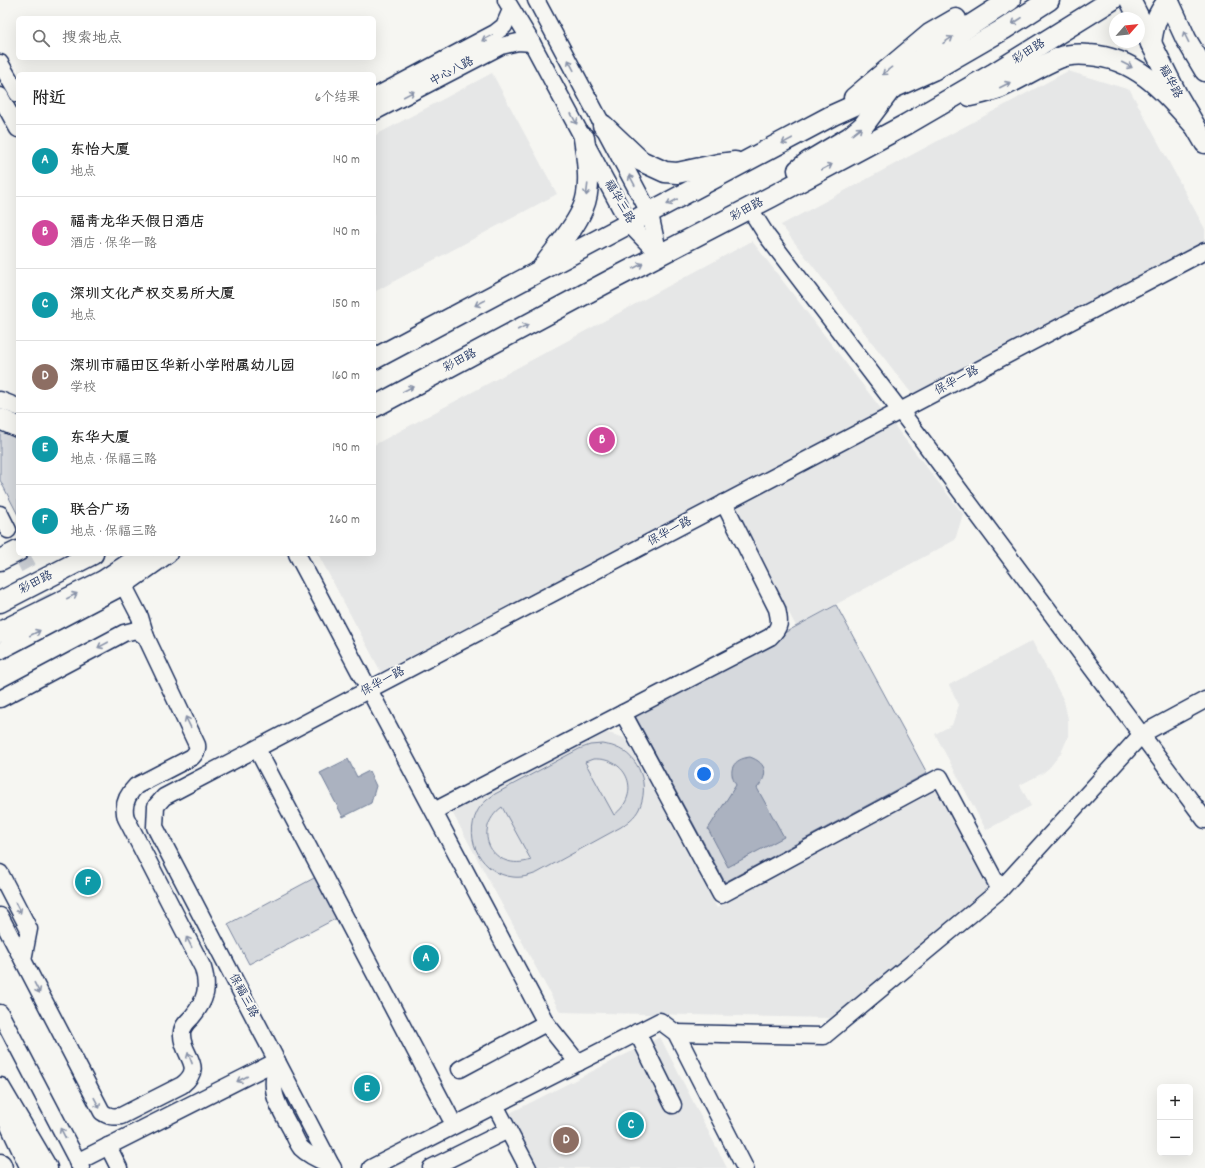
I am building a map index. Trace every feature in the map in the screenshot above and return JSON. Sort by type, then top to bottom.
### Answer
[{"type":"highway","points":[[0,1100],[32,1168]]},
{"type":"main road","points":[[833,115],[930,34],[987,0]]},
{"type":"main road","points":[[772,197],[790,176],[808,162],[850,137],[863,126],[908,69],[932,50],[1010,0]]},
{"type":"main road","points":[[376,358],[650,214],[833,115],[934,70],[1050,0]]},
{"type":"main road","name":"彩田路","points":[[376,406],[659,255],[750,209],[941,105],[1112,0]]},
{"type":"main road","name":"福华路","points":[[1130,0],[1136,12]]},
{"type":"main road","points":[[1151,44],[1156,19],[1169,0]]},
{"type":"main road","points":[[1169,0],[1186,39],[1205,71]]},
{"type":"main road","name":"福华路","points":[[1145,31],[1177,95],[1205,143]]},
{"type":"main road","points":[[941,105],[999,88],[1061,57],[1078,54],[1100,55],[1119,61],[1139,71],[1164,91],[1194,125]]},
{"type":"main road","points":[[603,125],[641,161],[665,172],[677,173],[719,164],[749,161]]},
{"type":"main road","points":[[539,272],[575,225],[584,207],[588,170],[584,138]]},
{"type":"main road","points":[[0,419],[16,426]]},
{"type":"main road","points":[[0,560],[16,552]]},
{"type":"main road","name":"彩田路","points":[[0,602],[89,556]]},
{"type":"main road","points":[[0,632],[103,581],[141,556]]},
{"type":"main road","points":[[0,1088],[48,1168]]},
{"type":"street","name":"福华三路","points":[[536,0],[650,214],[659,255]]},
{"type":"street","name":"福华三路","points":[[509,5],[532,43],[629,224],[659,255]]},
{"type":"street","name":"中心八路","points":[[376,96],[495,33],[504,26],[509,5]]},
{"type":"street","name":"中心八路","points":[[376,111],[501,46],[518,42],[532,43]]},
{"type":"street","points":[[0,63],[16,91]]},
{"type":"street","points":[[0,96],[16,125]]},
{"type":"street","points":[[750,209],[767,236],[900,411],[1205,820]]},
{"type":"street","name":"保华一路","points":[[155,827],[156,806],[164,797],[1205,251]]},
{"type":"street","points":[[0,400],[16,406]]},
{"type":"street","points":[[434,811],[770,637],[777,631],[780,621],[777,609],[724,503]]},
{"type":"street","points":[[0,514],[8,530]]},
{"type":"street","points":[[0,651],[55,618],[124,586],[166,556]]},
{"type":"street","points":[[298,556],[546,1023],[578,1062]]},
{"type":"street","points":[[0,916],[99,1107],[107,1116],[121,1116],[189,1080],[192,1074],[192,1061],[182,1041],[181,1033],[184,1025],[201,1006],[206,994],[206,981],[202,968],[126,818],[124,811],[129,793],[136,786],[192,757],[198,749],[146,637],[140,616],[124,586]]},
{"type":"street","points":[[0,699],[130,631],[137,626],[140,616]]},
{"type":"street","points":[[130,631],[136,630],[146,637]]},
{"type":"street","points":[[676,1033],[824,1036],[1000,890],[1142,734],[1205,700]]},
{"type":"street","points":[[623,713],[721,895],[940,777],[1000,890]]},
{"type":"street","points":[[257,749],[450,1117]]},
{"type":"street","name":"保福三路","points":[[155,827],[277,1061],[330,1167]]},
{"type":"street","points":[[0,873],[29,929],[23,960]]},
{"type":"street","points":[[0,1013],[79,1165],[108,1146],[277,1061]]},
{"type":"street","points":[[371,1168],[660,1021],[676,1033],[745,1168]]},
{"type":"street","points":[[460,1069],[546,1023]]},
{"type":"street","points":[[637,1032],[673,1105]]},
{"type":"street","points":[[495,1105],[528,1168]]},
{"type":"street","points":[[431,1168],[508,1130]]},
{"type":"street","points":[[108,1146],[119,1168]]},
{"type":"shaded area","points":[[1068,71],[1130,90],[1205,229],[1205,241],[912,394],[781,225]]},
{"type":"shaded area","points":[[492,73],[557,194],[376,291],[376,135]]},
{"type":"shaded area","points":[[752,241],[882,410],[381,672],[319,556],[376,556],[376,444]]},
{"type":"shaded area","points":[[890,420],[963,514],[955,540],[796,626],[731,506]]},
{"type":"shaded area","points":[[0,421],[16,428],[16,511],[0,480]]},
{"type":"shaded area","points":[[836,605],[927,773],[725,882],[634,714]]},
{"type":"shaded area","points":[[1032,641],[1064,701],[1068,719],[1068,737],[1061,753],[1050,767],[1043,773],[1020,785],[1031,806],[986,830],[935,734],[952,725],[959,705],[949,685]]},
{"type":"shaded area","points":[[601,731],[625,738],[717,908],[936,790],[991,891],[830,1018],[560,1012],[452,812]]},
{"type":"shaded area","points":[[602,744],[613,746],[624,751],[631,757],[643,782],[642,800],[639,809],[629,821],[621,827],[537,873],[513,877],[492,870],[478,854],[474,844],[472,834],[473,823],[477,812],[487,800],[495,794],[579,749],[590,745]],"holes":[[[593,759],[605,760],[615,764],[622,770],[627,778],[629,788],[627,797],[623,806],[614,815],[585,762]],[[502,807],[531,860],[518,862],[506,861],[497,855],[490,847],[487,838],[488,827],[492,817]]]},
{"type":"shaded area","points":[[750,757],[763,766],[765,774],[757,788],[784,837],[728,867],[708,829],[736,785],[732,775],[733,766],[739,760]]},
{"type":"shaded area","points":[[348,759],[357,777],[369,771],[376,786],[371,803],[343,817],[320,773]]},
{"type":"shaded area","points":[[316,877],[337,918],[249,964],[228,924]]},
{"type":"shaded area","points":[[660,1037],[727,1168],[538,1168],[510,1113]]},
{"type":"tunnel","points":[[22,556],[53,614]]},
{"type":"place","name":"福青龙华天假日酒店","points":[[602,440]]},
{"type":"place","name":"联合广场","points":[[88,882]]},
{"type":"place","name":"东怡大厦","points":[[426,958]]},
{"type":"place","name":"东华大厦","points":[[367,1088]]},
{"type":"place","name":"深圳文化产权交易所大厦","points":[[631,1125]]},
{"type":"place","name":"深圳市福田区华新小学附属幼儿园","points":[[566,1140]]}]
